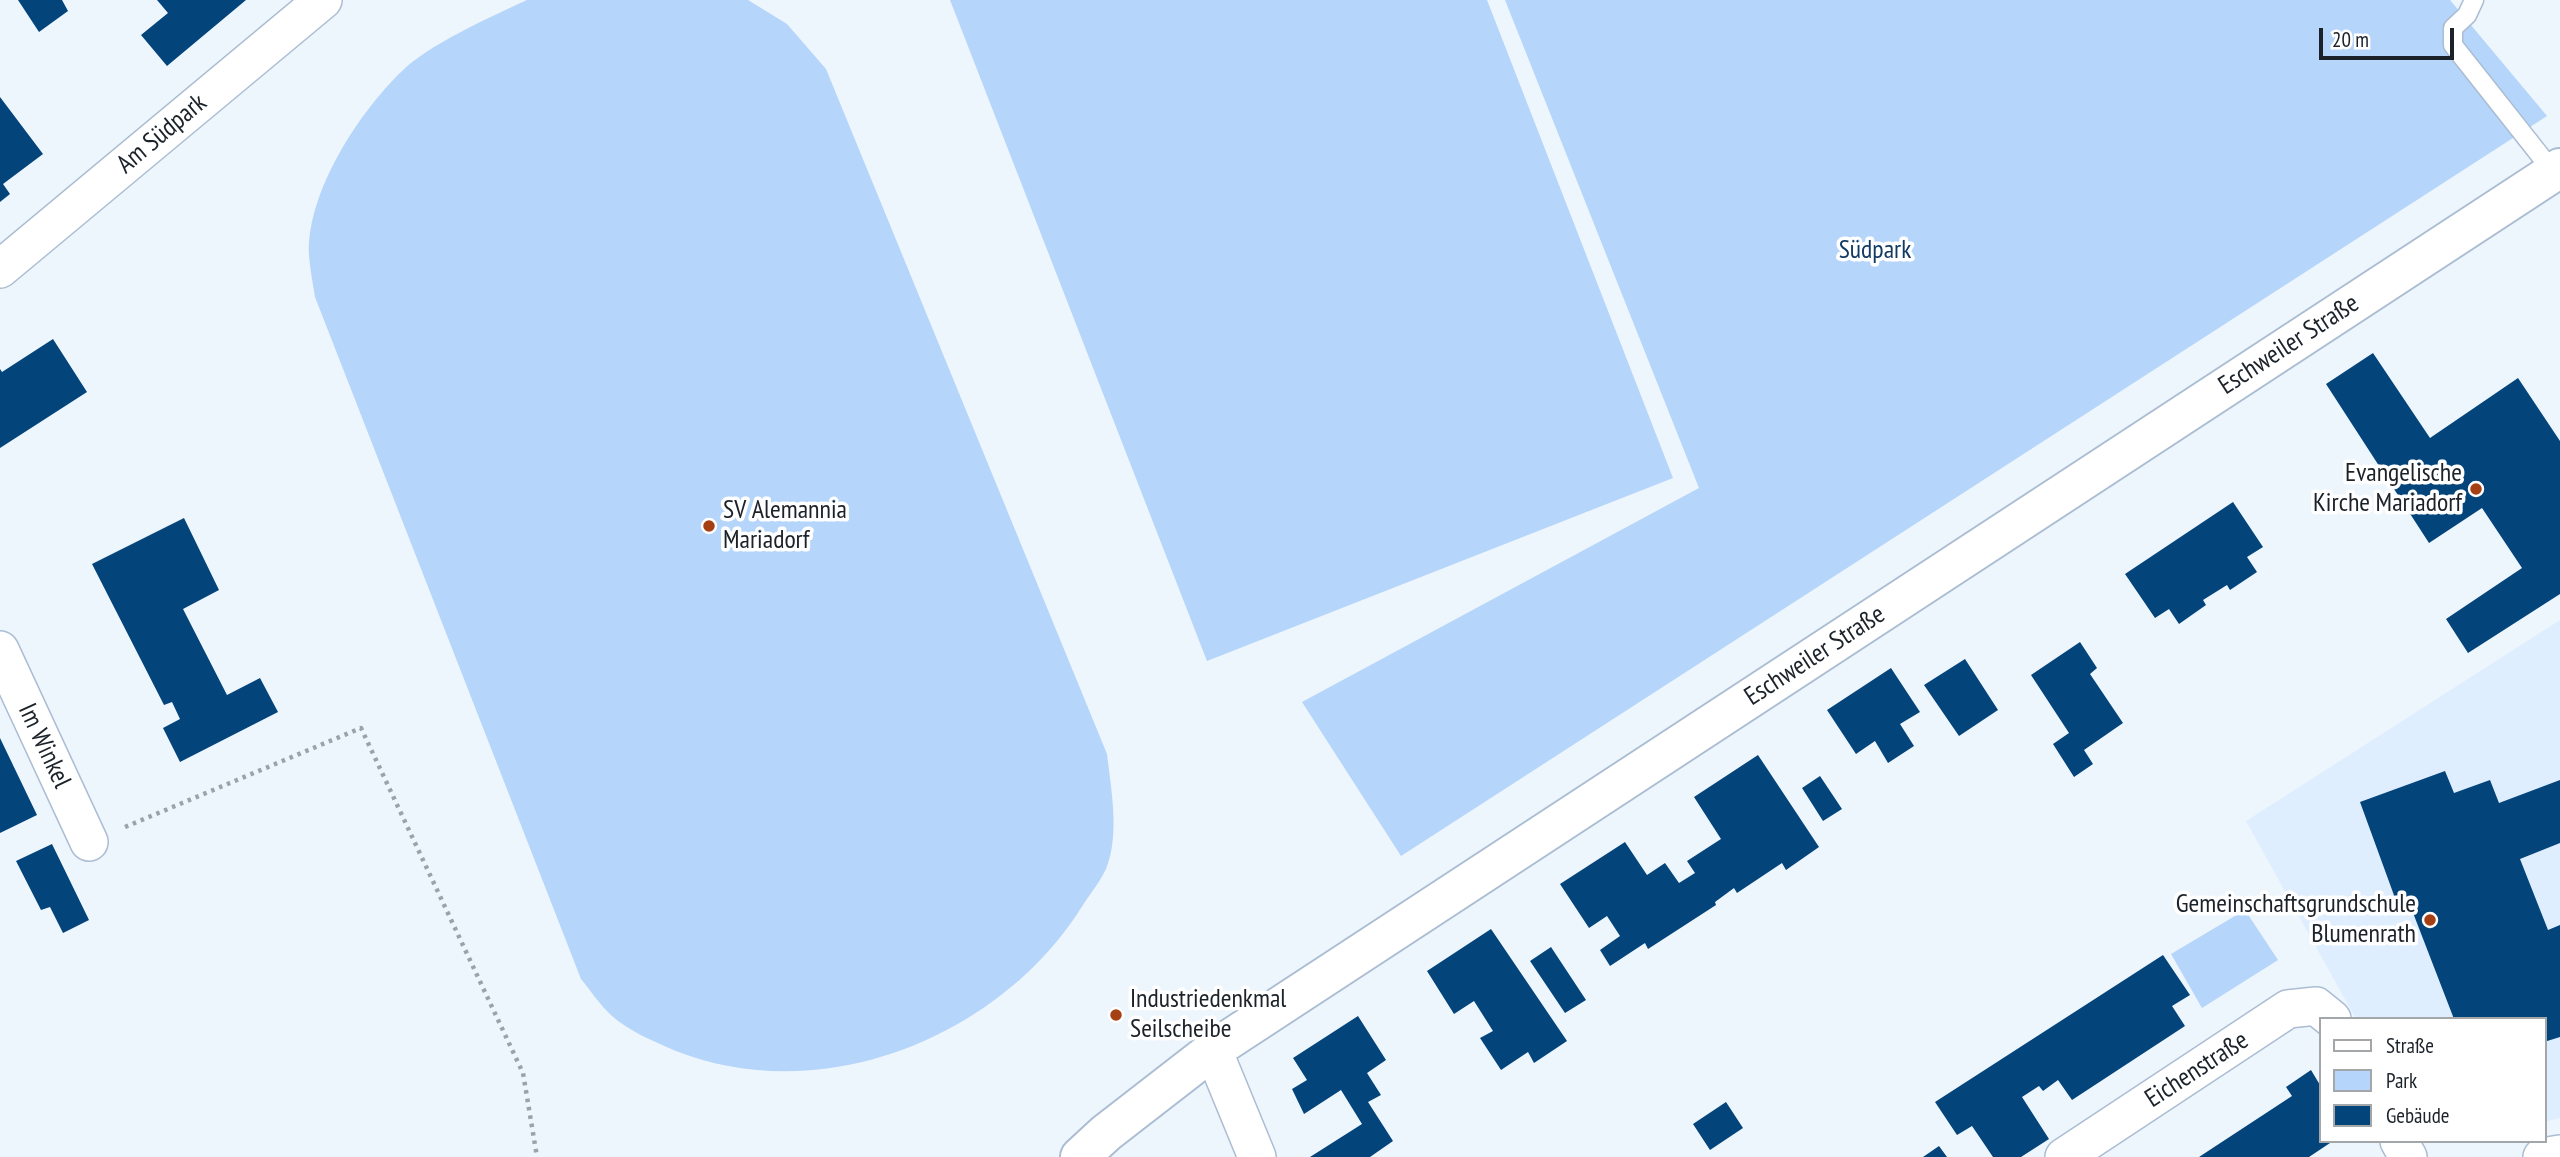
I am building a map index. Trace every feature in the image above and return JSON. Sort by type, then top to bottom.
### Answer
[{"type":"street","name":"Am Südpark","points":[[0,269],[323,0]]},
{"type":"street","name":"Eschweiler Straße","points":[[1080,1157],[1105,1133],[1213,1050],[2557,170]]},
{"type":"street","name":"Im Winkel","points":[[0,650],[89,842]]},
{"type":"street","name":"Eichenstraße","points":[[2064,1157],[2288,1009],[2316,1006],[2330,1017]]},
{"type":"street","points":[[1213,1050],[1257,1157]]},
{"type":"street","points":[[2542,1157],[2560,1154]]},
{"type":"lane","points":[[2474,0],[2467,15],[2453,28],[2453,45],[2557,170]]},
{"type":"path","points":[[89,842],[362,728],[523,1073],[537,1157]]},
{"type":"shaded area","name":"Gemeinschaftsgrundschule Blumenrath","points":[[2560,620],[2560,1118],[2546,1122],[2546,1017],[2355,1017],[2246,821]]},
{"type":"green space","name":"SV Alemannia Mariadorf","points":[[527,0],[748,0],[787,24],[826,69],[1107,754],[1113,842],[1106,869],[1095,888],[1048,952],[1005,992],[957,1024],[904,1049],[848,1065],[790,1071],[732,1067],[676,1051],[642,1036],[618,1021],[595,997],[581,979],[315,297],[309,255],[316,206],[338,156],[368,109],[401,72],[427,51]]},
{"type":"green space","points":[[950,0],[1487,0],[1673,478],[1207,661]]},
{"type":"green space","name":"Südpark","points":[[1505,0],[2450,0],[2547,116],[1401,856],[1302,702],[1699,488]]},
{"type":"green space","points":[[2245,910],[2278,960],[2202,1008],[2171,954]]},
{"type":"building","points":[[18,0],[62,0],[68,11],[39,32]]},
{"type":"building","points":[[157,0],[246,0],[167,66],[141,35],[168,13]]},
{"type":"building","points":[[0,97],[43,154],[3,184],[10,194],[0,202]]},
{"type":"building","points":[[53,339],[87,392],[0,448],[0,369],[2,372]]},
{"type":"building","name":"Evangelische Kirche Mariadorf","points":[[2373,353],[2430,438],[2518,378],[2560,441],[2560,594],[2468,653],[2446,619],[2522,568],[2482,508],[2429,543],[2326,384]]},
{"type":"building","points":[[2233,502],[2263,547],[2247,557],[2257,572],[2230,590],[2227,585],[2203,600],[2206,605],[2179,624],[2169,609],[2155,618],[2125,574]]},
{"type":"building","points":[[184,518],[219,590],[183,609],[227,695],[260,678],[278,712],[180,762],[163,728],[180,719],[172,702],[164,705],[92,564]]},
{"type":"building","points":[[2080,642],[2097,668],[2090,674],[2123,723],[2084,750],[2093,764],[2074,777],[2053,744],[2069,733],[2031,675]]},
{"type":"building","points":[[1965,659],[1998,710],[1959,736],[1924,685]]},
{"type":"building","points":[[1891,668],[1920,712],[1900,724],[1914,746],[1888,763],[1875,741],[1856,754],[1827,710]]},
{"type":"building","points":[[0,738],[37,815],[0,833]]},
{"type":"building","points":[[1758,755],[1819,847],[1786,870],[1782,863],[1737,893],[1734,888],[1715,902],[1716,905],[1648,949],[1645,943],[1610,966],[1600,950],[1620,936],[1607,916],[1589,928],[1560,884],[1625,842],[1647,875],[1665,863],[1679,883],[1695,873],[1687,861],[1721,839],[1694,797]]},
{"type":"building","points":[[2445,771],[2454,793],[2490,780],[2499,803],[2560,780],[2560,843],[2520,859],[2548,930],[2560,925],[2560,1037],[2546,1041],[2546,1017],[2453,1017],[2410,905],[2399,909],[2360,802]]},
{"type":"building","points":[[1820,776],[1842,809],[1823,821],[1802,788]]},
{"type":"building","points":[[52,844],[89,920],[63,933],[50,907],[41,910],[16,861]]},
{"type":"building","points":[[1491,929],[1567,1041],[1534,1063],[1528,1052],[1501,1070],[1480,1038],[1493,1031],[1474,1001],[1454,1014],[1427,971]]},
{"type":"building","points":[[1551,947],[1586,1000],[1565,1013],[1530,961]]},
{"type":"building","points":[[2163,955],[2190,995],[2172,1006],[2185,1026],[2072,1100],[2058,1080],[2043,1091],[2039,1086],[2022,1097],[2049,1139],[2021,1157],[1993,1157],[1972,1126],[1957,1135],[1935,1102]]},
{"type":"building","points":[[1358,1016],[1386,1060],[1367,1073],[1381,1095],[1368,1102],[1393,1141],[1370,1157],[1310,1157],[1362,1124],[1341,1090],[1304,1114],[1292,1089],[1307,1080],[1293,1058]]},
{"type":"building","points":[[2311,1070],[2318,1082],[2318,1143],[2330,1143],[2309,1157],[2199,1157],[2292,1096],[2286,1087]]},
{"type":"building","points":[[1726,1102],[1743,1128],[1710,1150],[1693,1124]]},
{"type":"building","points":[[1939,1146],[1947,1157],[1923,1157]]},
{"type":"place","name":"Evangelische Kirche Mariadorf","points":[[2476,489]]},
{"type":"place","name":"SV Alemannia Mariadorf","points":[[709,526]]},
{"type":"place","name":"Gemeinschaftsgrundschule Blumenrath","points":[[2430,920]]},
{"type":"place","name":"Industriedenkmal Seilscheibe","points":[[1116,1015]]}]
